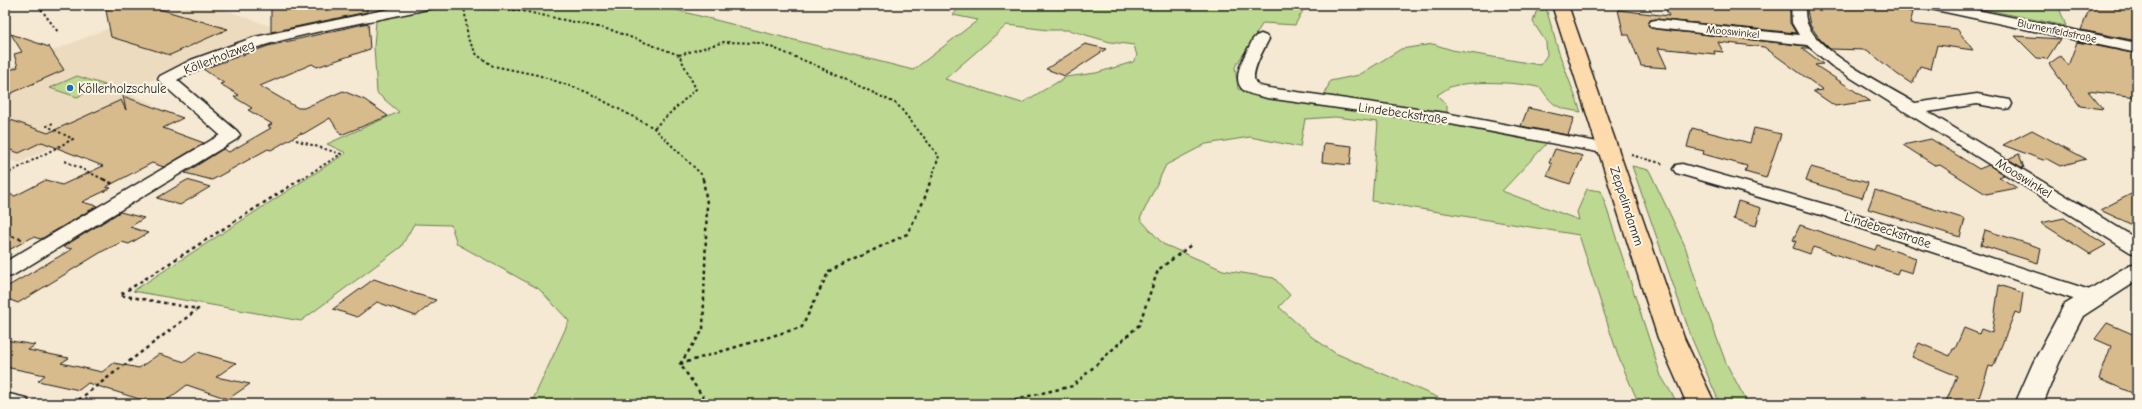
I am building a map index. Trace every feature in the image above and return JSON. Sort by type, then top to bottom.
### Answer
[{"type":"main road","name":"Zeppelindamm","points":[[1560,5],[1672,338],[1701,404]]},
{"type":"street","name":"Köllerholzweg","points":[[5,271],[231,135],[166,79],[188,67],[256,42],[428,5]]},
{"type":"street","name":"Mooswinkel","points":[[1798,5],[1797,13],[1810,41],[1838,63],[2137,248]]},
{"type":"street","name":"Blumenfeldstraße","points":[[1931,5],[2137,48]]},
{"type":"street","name":"Mooswinkel","points":[[1656,24],[1810,41]]},
{"type":"street","name":"Lindebeckstraße","points":[[1261,39],[1246,71],[1246,81],[1251,88],[1267,93],[1445,118],[1608,149]]},
{"type":"street","points":[[1912,109],[1977,99],[2004,104]]},
{"type":"street","name":"Lindebeckstraße","points":[[1682,169],[1828,210],[2092,298]]},
{"type":"street","points":[[2029,404],[2046,363],[2073,311],[2137,270]]},
{"type":"street","points":[[5,401],[18,404]]},
{"type":"path","points":[[38,5],[58,32]]},
{"type":"path","points":[[463,6],[518,10],[611,30],[679,55],[724,42],[761,43],[815,65],[897,104],[939,156],[924,200],[907,234],[829,272],[802,327],[680,364],[703,330],[707,203],[702,175],[654,128],[587,92],[538,75],[493,66],[477,55],[468,40],[463,6]]},
{"type":"path","points":[[654,128],[696,89],[679,55]]},
{"type":"path","points":[[5,175],[73,139],[47,126],[53,123]]},
{"type":"path","points":[[73,404],[198,309],[120,295],[341,154],[296,140]]},
{"type":"path","points":[[1608,149],[1682,169]]},
{"type":"path","points":[[65,161],[134,193]]},
{"type":"path","points":[[994,404],[1073,386],[1139,325],[1158,270],[1191,245]]},
{"type":"path","points":[[680,364],[708,404]]},
{"type":"shaded area","name":"Köllerholzschule","points":[[166,5],[212,5],[278,29],[217,50],[126,92],[155,104],[86,136],[80,134],[19,163],[5,158],[5,70]]},
{"type":"green space","points":[[438,5],[656,5],[913,70],[978,20],[953,15],[962,5],[1306,5],[1295,25],[1263,23],[1235,67],[1238,89],[1307,101],[1324,97],[1330,81],[1359,75],[1401,49],[1433,44],[1452,50],[1540,65],[1547,55],[1546,42],[1533,22],[1536,12],[1546,8],[1559,53],[1581,112],[1557,106],[1550,100],[1541,88],[1521,84],[1469,83],[1450,87],[1437,95],[1447,105],[1447,115],[1549,135],[1547,143],[1502,191],[1579,220],[1577,212],[1587,189],[1601,191],[1661,376],[1678,404],[1639,404],[1618,356],[1579,235],[1372,201],[1378,122],[1335,117],[1305,119],[1300,147],[1250,137],[1206,144],[1166,165],[1140,219],[1163,244],[1223,270],[1274,278],[1290,295],[1279,307],[1312,337],[1335,353],[1453,404],[531,404],[569,321],[539,289],[457,244],[451,225],[414,224],[401,247],[301,321],[133,291],[346,153],[327,144],[399,112],[377,93],[374,47],[376,21]],"holes":[[[1007,25],[1048,30],[1069,30],[1110,42],[1134,45],[1137,56],[1133,62],[1096,73],[1066,77],[1022,103],[945,79]]]},
{"type":"green space","points":[[1963,5],[2058,5],[2066,26]]},
{"type":"green space","points":[[77,76],[105,85],[77,97],[50,88]]},
{"type":"green space","points":[[1632,166],[1649,170],[1685,246],[1697,284],[1726,363],[1748,404],[1720,404],[1692,339]]},
{"type":"building","points":[[105,5],[145,5],[228,29],[170,55],[111,37]]},
{"type":"building","points":[[271,5],[309,5],[310,7],[322,5],[367,5],[367,12],[271,32]]},
{"type":"building","points":[[1664,5],[1790,5],[1790,23],[1796,33],[1656,19],[1650,20],[1648,25],[1651,28],[1656,29],[1806,46],[1809,48],[1802,48],[1823,64],[1815,65],[1870,101],[1835,106],[1813,91],[1823,90],[1764,47],[1718,42],[1723,52],[1714,51],[1715,54],[1658,48],[1667,68],[1641,66],[1629,35],[1624,35],[1618,10],[1669,16]]},
{"type":"building","points":[[1806,5],[1881,5],[1913,12],[1910,24],[1957,29],[1973,50],[1937,45],[1931,69],[1920,66],[1912,84],[1867,50],[1830,49],[1819,38],[1810,25]]},
{"type":"building","points":[[2091,5],[2137,5],[2137,41],[2081,30]]},
{"type":"building","points":[[368,23],[370,49],[317,67],[312,64],[260,86],[298,108],[304,108],[343,91],[365,100],[388,116],[341,135],[330,118],[303,134],[301,133],[271,150],[268,149],[212,180],[185,173],[223,149],[229,152],[271,128],[268,126],[272,124],[248,110],[252,108],[234,97],[239,95],[220,84],[224,83],[203,69],[268,46]]},
{"type":"building","points":[[11,34],[49,47],[64,70],[5,96],[5,72],[18,67],[14,54],[22,52]]},
{"type":"building","points":[[2015,36],[2060,39],[2047,59],[2037,58]]},
{"type":"building","points":[[2077,42],[2137,54],[2137,97],[2088,91],[2103,109],[2080,106],[2049,64],[2060,56],[2068,66]]},
{"type":"building","points":[[1085,44],[1106,49],[1065,76],[1046,69]]},
{"type":"building","points":[[123,96],[183,118],[163,128],[204,143],[164,167],[152,163],[106,187],[111,188],[82,202],[97,206],[41,239],[33,237],[5,252],[5,193],[15,196],[46,180],[62,185],[103,166],[42,142],[19,153],[5,148],[5,118],[48,133],[121,100],[126,110]]},
{"type":"building","points":[[1528,108],[1574,118],[1568,135],[1521,126]]},
{"type":"building","points":[[1692,128],[1750,143],[1754,128],[1781,134],[1766,178],[1745,172],[1747,166],[1703,154],[1704,151],[1687,147]]},
{"type":"building","points":[[2032,130],[2086,159],[2060,166],[2047,159],[2043,160],[2003,145]]},
{"type":"building","points":[[1931,139],[1979,169],[1989,165],[2004,175],[1999,177],[2017,188],[1986,194],[1940,165],[1936,166],[1903,145]]},
{"type":"building","points":[[1324,143],[1352,146],[1350,165],[1322,162]]},
{"type":"building","points":[[1555,149],[1583,156],[1570,184],[1547,176],[1552,164],[1549,163]]},
{"type":"building","points":[[2019,154],[2024,168],[2008,159]]},
{"type":"building","points":[[1811,167],[1868,183],[1862,198],[1806,181]]},
{"type":"building","points":[[187,180],[210,187],[180,205],[157,198]]},
{"type":"building","points":[[1875,190],[1965,219],[1960,237],[1868,209]]},
{"type":"building","points":[[2137,191],[2137,227],[2100,210]]},
{"type":"building","points":[[1738,201],[1761,208],[1756,226],[1733,219]]},
{"type":"building","points":[[120,212],[144,218],[130,227],[148,233],[129,244],[122,242],[103,251],[18,303],[5,298],[5,288],[72,249],[63,247]]},
{"type":"building","points":[[2064,218],[2106,245],[2090,254],[2041,223]]},
{"type":"building","points":[[1800,225],[1875,250],[1877,245],[1916,258],[1912,273],[1899,269],[1897,274],[1813,247],[1810,254],[1793,248],[1796,241],[1793,240]]},
{"type":"building","points":[[1985,230],[2041,248],[2038,263],[1981,245]]},
{"type":"building","points":[[374,279],[436,300],[416,316],[377,302],[357,317],[333,309]]},
{"type":"building","points":[[1999,285],[2023,293],[2020,314],[2015,312],[1993,367],[1989,366],[1977,404],[1945,404],[1957,376],[1912,357],[1919,343],[1950,356],[1953,349],[1955,349],[1964,328],[1979,334],[1981,329],[1992,333]]},
{"type":"building","points":[[2107,323],[2137,336],[2137,395],[2099,379],[2111,346],[2095,339]]},
{"type":"building","points":[[5,340],[35,345],[28,350],[69,358],[61,363],[102,372],[114,363],[139,368],[159,354],[185,362],[198,352],[236,363],[216,377],[250,384],[228,399],[187,385],[162,404],[155,404],[88,383],[79,390],[38,381],[45,375],[5,367]]},
{"type":"place","name":"Köllerholzschule","points":[[70,88]]}]
